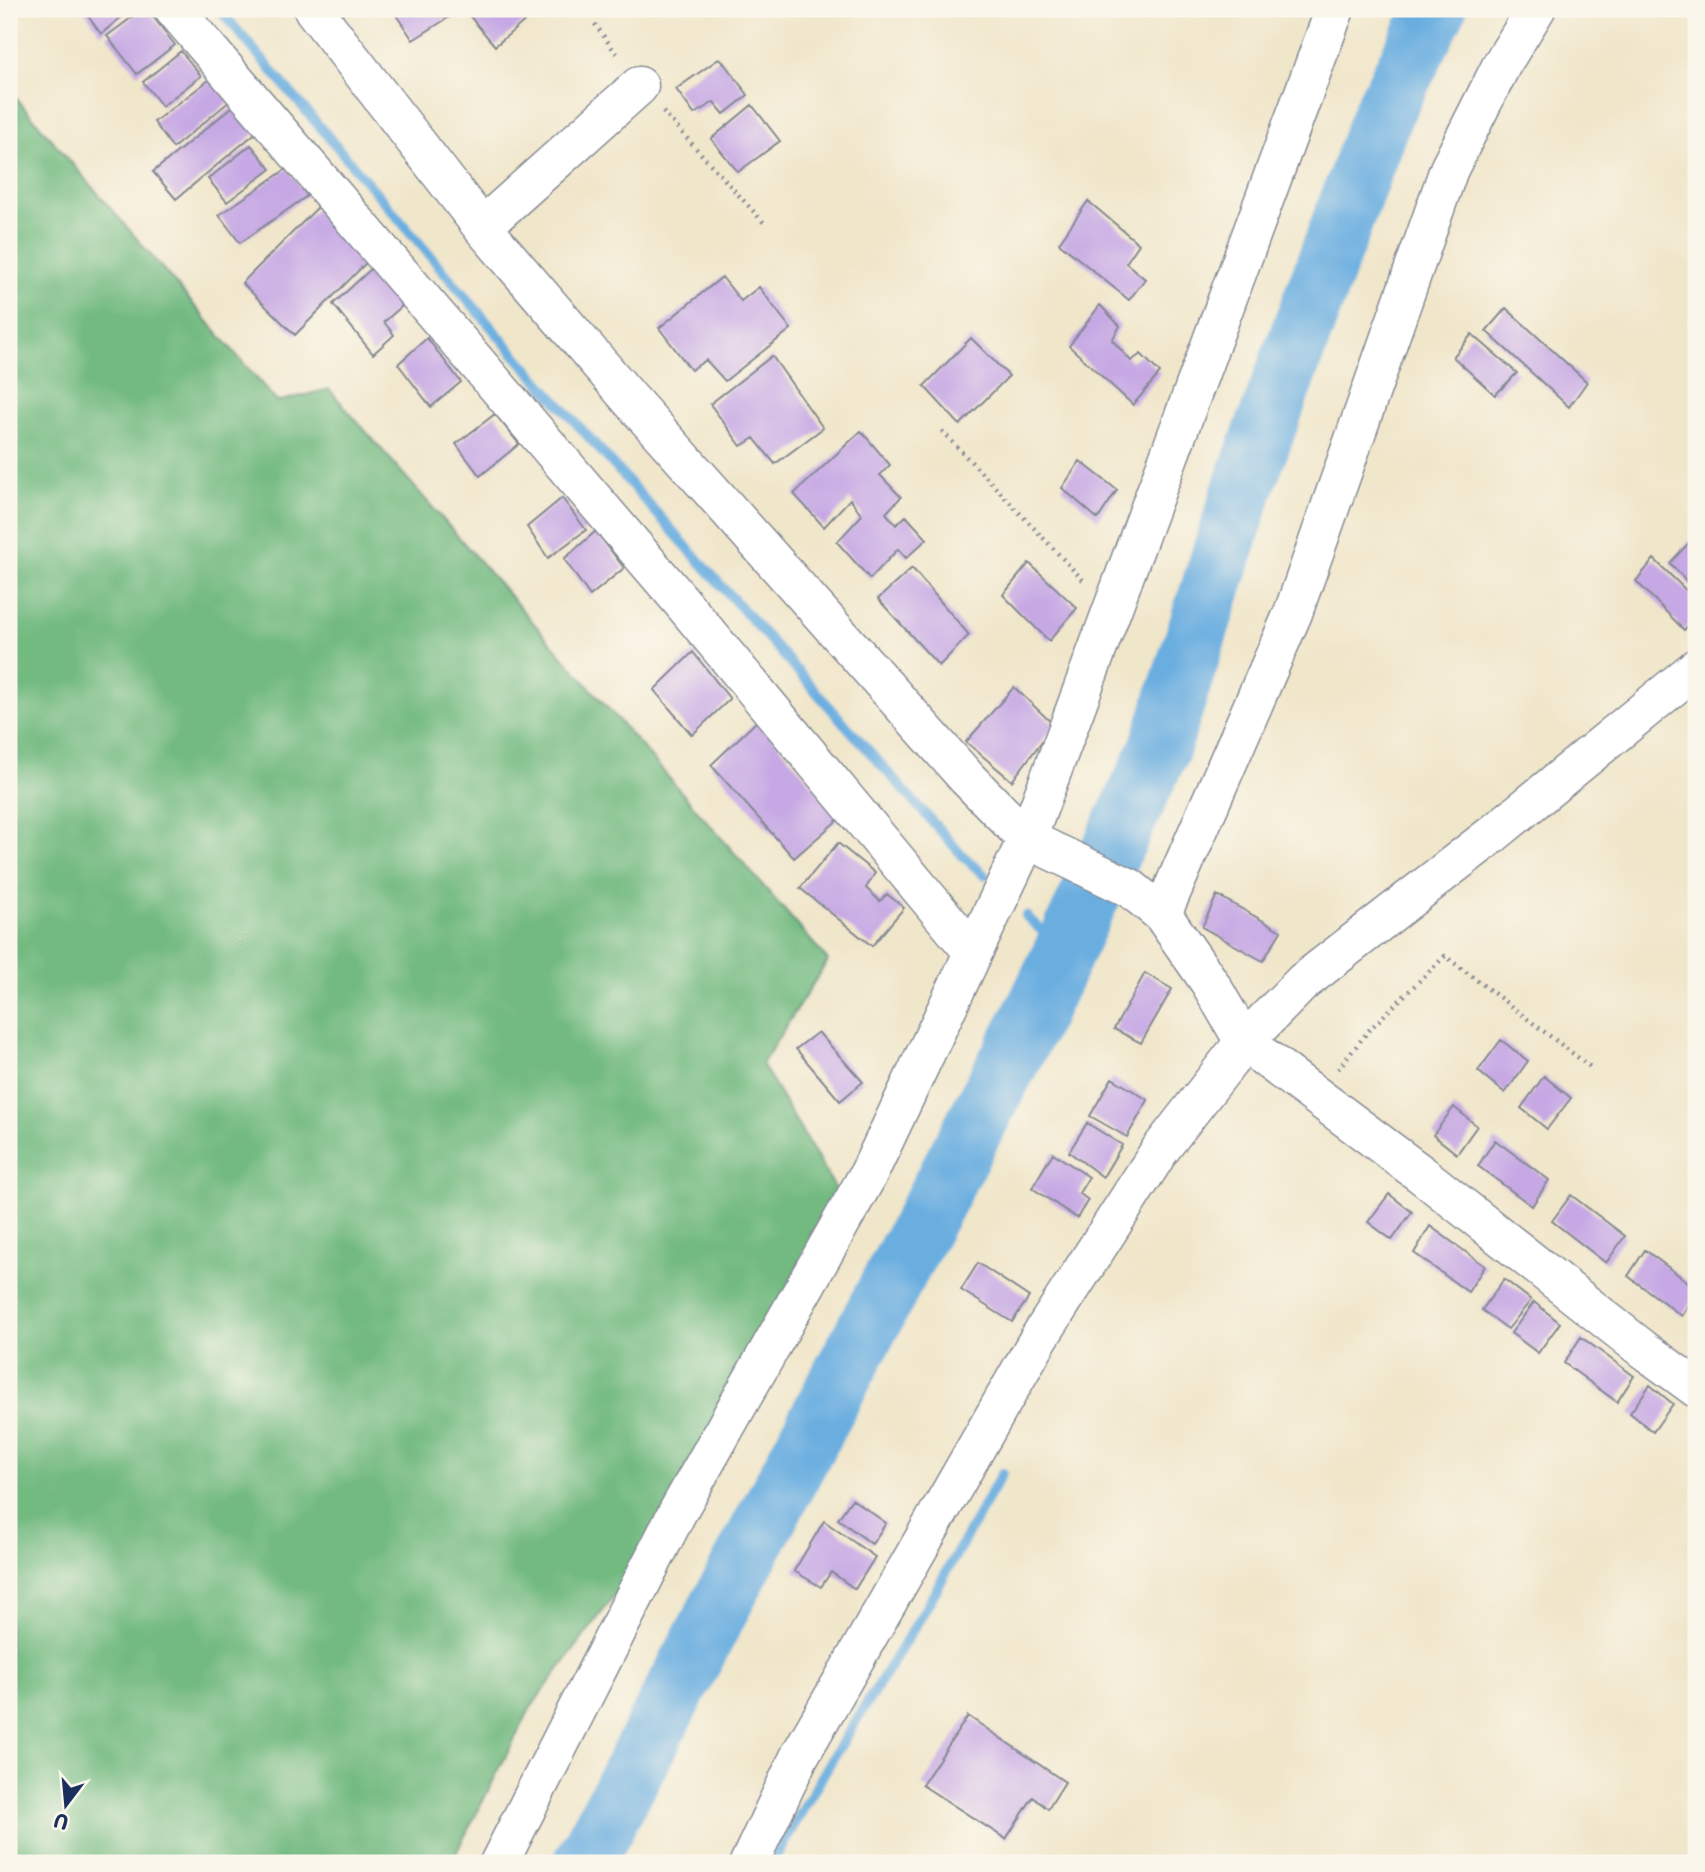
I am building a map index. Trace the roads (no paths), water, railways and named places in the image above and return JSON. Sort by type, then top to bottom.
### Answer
[{"type":"street","points":[[174,9],[680,600],[973,952]]},
{"type":"street","points":[[313,9],[482,227],[637,407],[967,778],[1027,839],[1063,853],[1129,887],[1162,914],[1210,983],[1244,1042],[1696,1388]]},
{"type":"street","points":[[499,1863],[678,1511],[869,1174],[1027,839],[1335,9]]},
{"type":"street","points":[[1162,914],[1293,613],[1449,169],[1502,64],[1536,9]]},
{"type":"street","points":[[482,227],[639,86]]},
{"type":"street","points":[[748,1863],[800,1755],[1039,1338],[1160,1150],[1244,1042],[1303,982],[1493,834],[1696,667]]},
{"type":"waterway","points":[[219,9],[510,349],[961,854],[984,875]]},
{"type":"waterway","points":[[584,1863],[1036,1010],[1160,748],[1244,486],[1382,115],[1436,9]]},
{"type":"waterway","points":[[1026,916],[1065,952]]},
{"type":"waterway","points":[[772,1863],[831,1761],[922,1615],[1002,1473]]}]
